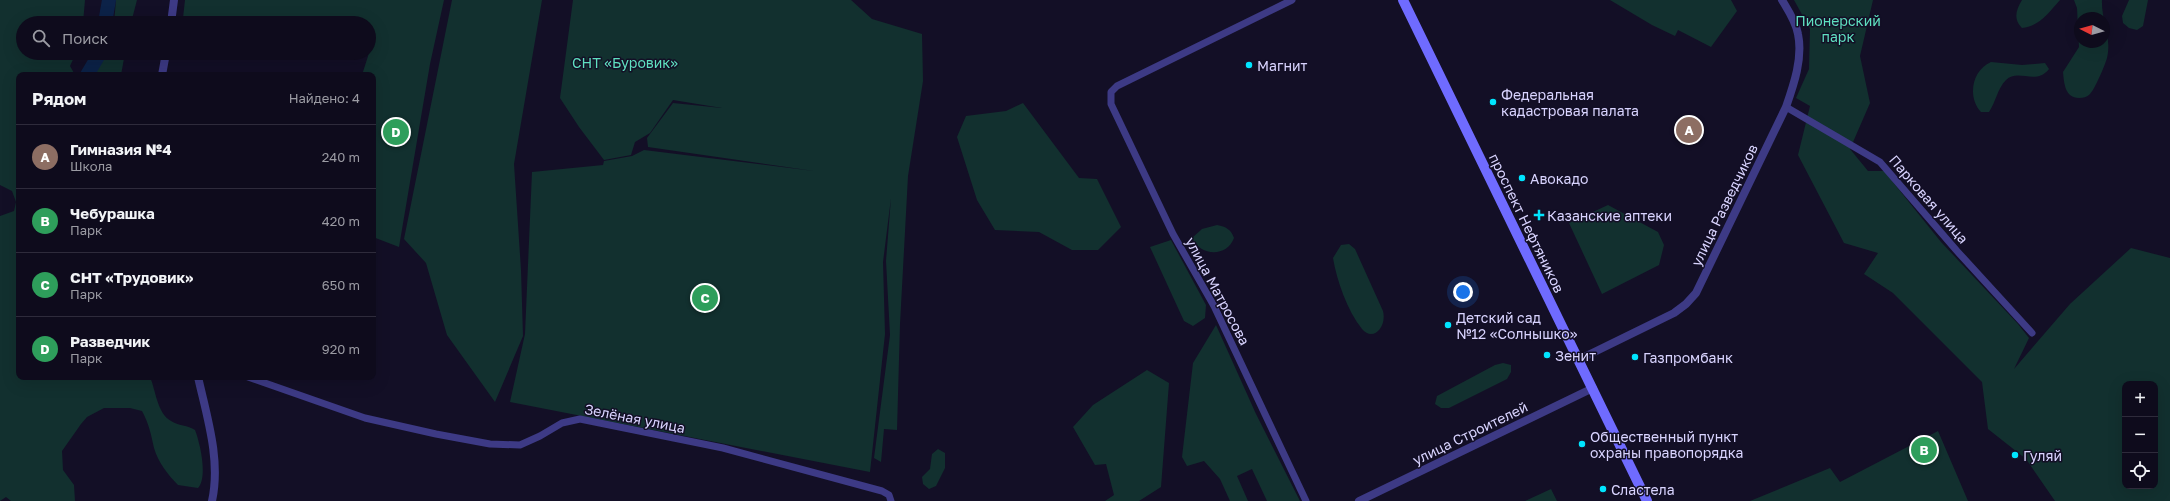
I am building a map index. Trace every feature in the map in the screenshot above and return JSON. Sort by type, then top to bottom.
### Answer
[{"type":"main road","name":"проспект Нефтяников","points":[[1403,0],[1647,501]]},
{"type":"street","points":[[172,16],[174,0]]},
{"type":"street","name":"улица Матросова","points":[[1292,0],[1117,86],[1112,92],[1111,104],[1173,234],[1214,306],[1306,501]]},
{"type":"street","name":"улица Разведчиков","points":[[1578,360],[1674,313],[1696,293],[1786,107],[1796,72],[1799,49],[1798,33],[1782,0]]},
{"type":"street","points":[[163,72],[165,60]]},
{"type":"street","name":"Парковая улица","points":[[1786,107],[1880,162],[1957,251],[2032,333]]},
{"type":"street","points":[[199,380],[214,450],[215,489],[212,501]]},
{"type":"street","name":"Зелёная улица","points":[[257,380],[365,418],[436,434],[490,444],[520,445],[540,436],[562,423],[580,419],[723,448],[882,490],[889,495],[891,501]]},
{"type":"street","name":"улица Строителей","points":[[1359,501],[1593,388]]},
{"type":"green space","points":[[0,0],[85,0],[84,16],[16,16],[16,60],[73,60],[70,66],[73,72],[16,72],[16,202],[12,191],[0,185]]},
{"type":"green space","points":[[116,0],[137,0],[133,16],[115,16]]},
{"type":"green space","points":[[185,0],[444,0],[430,64],[399,247],[376,238],[376,72],[363,72],[367,60],[376,60],[376,16],[183,16]]},
{"type":"green space","points":[[452,0],[542,0],[514,164],[521,270],[523,336],[495,402],[447,335],[426,263],[404,239]]},
{"type":"green space","name":"СНТ «Буровик»","points":[[573,0],[851,0],[872,19],[922,34],[923,81],[908,176],[900,324],[897,430],[884,429],[881,462],[874,458],[890,335],[886,261],[891,198],[883,262],[885,334],[870,472],[510,402],[525,334],[532,172],[603,165],[604,161],[632,156],[644,150],[814,171],[648,147],[647,138],[673,103],[722,108],[673,100],[650,133],[635,142],[631,155],[604,160],[579,127],[560,98]]},
{"type":"green space","points":[[1610,0],[1731,0],[1737,11],[1711,47],[1678,30],[1675,36],[1652,25]]},
{"type":"green space","name":"Пионерский парк","points":[[1794,0],[1873,0],[1860,56],[1870,103],[1850,149],[1868,171],[1884,171],[1941,242],[2018,324],[2029,338],[2014,369],[2070,304],[2131,248],[2170,258],[2170,501],[2055,501],[2026,459],[1988,429],[1982,382],[1893,293],[1864,274],[1878,253],[1844,243],[1798,155],[1810,106],[1796,98],[1809,69],[1810,29]]},
{"type":"green space","points":[[2022,0],[2060,0],[2048,14],[2039,21],[2028,27],[2022,28],[2017,21],[2016,14]]},
{"type":"green space","points":[[2074,0],[2102,0],[2103,12],[2077,12]]},
{"type":"green space","points":[[2129,0],[2148,0],[2143,26],[2137,30],[2129,28],[2123,23],[2122,16]]},
{"type":"green space","points":[[2078,48],[2108,48],[2107,58],[2102,71],[2089,95],[2079,98],[2068,93],[2063,72]]},
{"type":"green space","points":[[100,60],[124,60],[122,72],[94,72]]},
{"type":"green space","points":[[1991,62],[2022,65],[2045,63],[2049,69],[2044,74],[2038,76],[2016,76],[2006,80],[1989,112],[1981,112],[1974,99],[1974,84],[1979,71]]},
{"type":"green space","points":[[1023,103],[1079,178],[1097,179],[1121,227],[1098,250],[1072,250],[1039,232],[995,230],[977,200],[957,137],[966,116],[1006,111]]},
{"type":"green space","points":[[16,202],[16,380],[151,380],[160,407],[166,417],[174,423],[195,430],[201,451],[203,468],[201,483],[198,488],[178,485],[167,473],[156,453],[148,425],[142,411],[130,408],[104,408],[87,417],[62,451],[63,470],[74,485],[75,501],[11,501],[6,497],[0,501],[0,216],[14,211]]},
{"type":"green space","points":[[1608,205],[1658,232],[1664,245],[1659,265],[1602,294],[1569,223]]},
{"type":"green space","points":[[1217,225],[1228,229],[1231,232],[1234,238],[1231,244],[1226,249],[1214,252],[1201,249],[1192,238],[1202,229]]},
{"type":"green space","points":[[1171,240],[1206,305],[1205,318],[1193,326],[1184,321],[1150,247]]},
{"type":"green space","points":[[1349,244],[1355,249],[1383,311],[1383,322],[1381,327],[1375,333],[1366,333],[1362,329],[1347,304],[1337,276],[1333,258],[1341,245]]},
{"type":"green space","points":[[1216,325],[1256,414],[1300,501],[1267,501],[1252,469],[1237,476],[1248,501],[1230,501],[1220,479],[1204,461],[1187,466],[1182,457],[1193,363]]},
{"type":"green space","points":[[1503,363],[1511,365],[1511,372],[1507,379],[1449,408],[1441,408],[1435,404],[1437,396],[1495,365]]},
{"type":"green space","points":[[1147,370],[1169,383],[1161,487],[1139,501],[1105,501],[1114,495],[1106,464],[1095,465],[1073,427],[1093,405]]},
{"type":"green space","points":[[1938,431],[1968,501],[1750,501],[1830,468],[1840,482]]},
{"type":"green space","points":[[938,449],[945,453],[945,468],[936,486],[929,489],[923,484],[922,477],[930,469],[932,454]]},
{"type":"green space","points":[[1551,489],[1557,501],[1525,501]]},
{"type":"waterway","points":[[106,16],[109,0]]},
{"type":"waterway","points":[[89,72],[96,60]]},
{"type":"place","name":"Магнит","points":[[1249,65]]},
{"type":"place","name":"Федеральная кадастровая палата","points":[[1493,102]]},
{"type":"place","name":"Гимназия №4","points":[[1689,130]]},
{"type":"place","name":"Разведчик","points":[[396,132]]},
{"type":"place","name":"Авокадо","points":[[1522,178]]},
{"type":"place","name":"Казанские аптеки","points":[[1539,215]]},
{"type":"place","name":"СНТ «Трудовик»","points":[[705,298]]},
{"type":"place","name":"Детский сад №12 «Солнышко»","points":[[1448,325]]},
{"type":"place","name":"Зенит","points":[[1547,355]]},
{"type":"place","name":"Газпромбанк","points":[[1635,357]]},
{"type":"place","name":"Общественный пункт охраны правопорядка","points":[[1582,444]]},
{"type":"place","name":"Чебурашка","points":[[1924,450]]},
{"type":"place","name":"Гуляй","points":[[2015,455]]},
{"type":"place","name":"Сластела","points":[[1603,489]]}]
